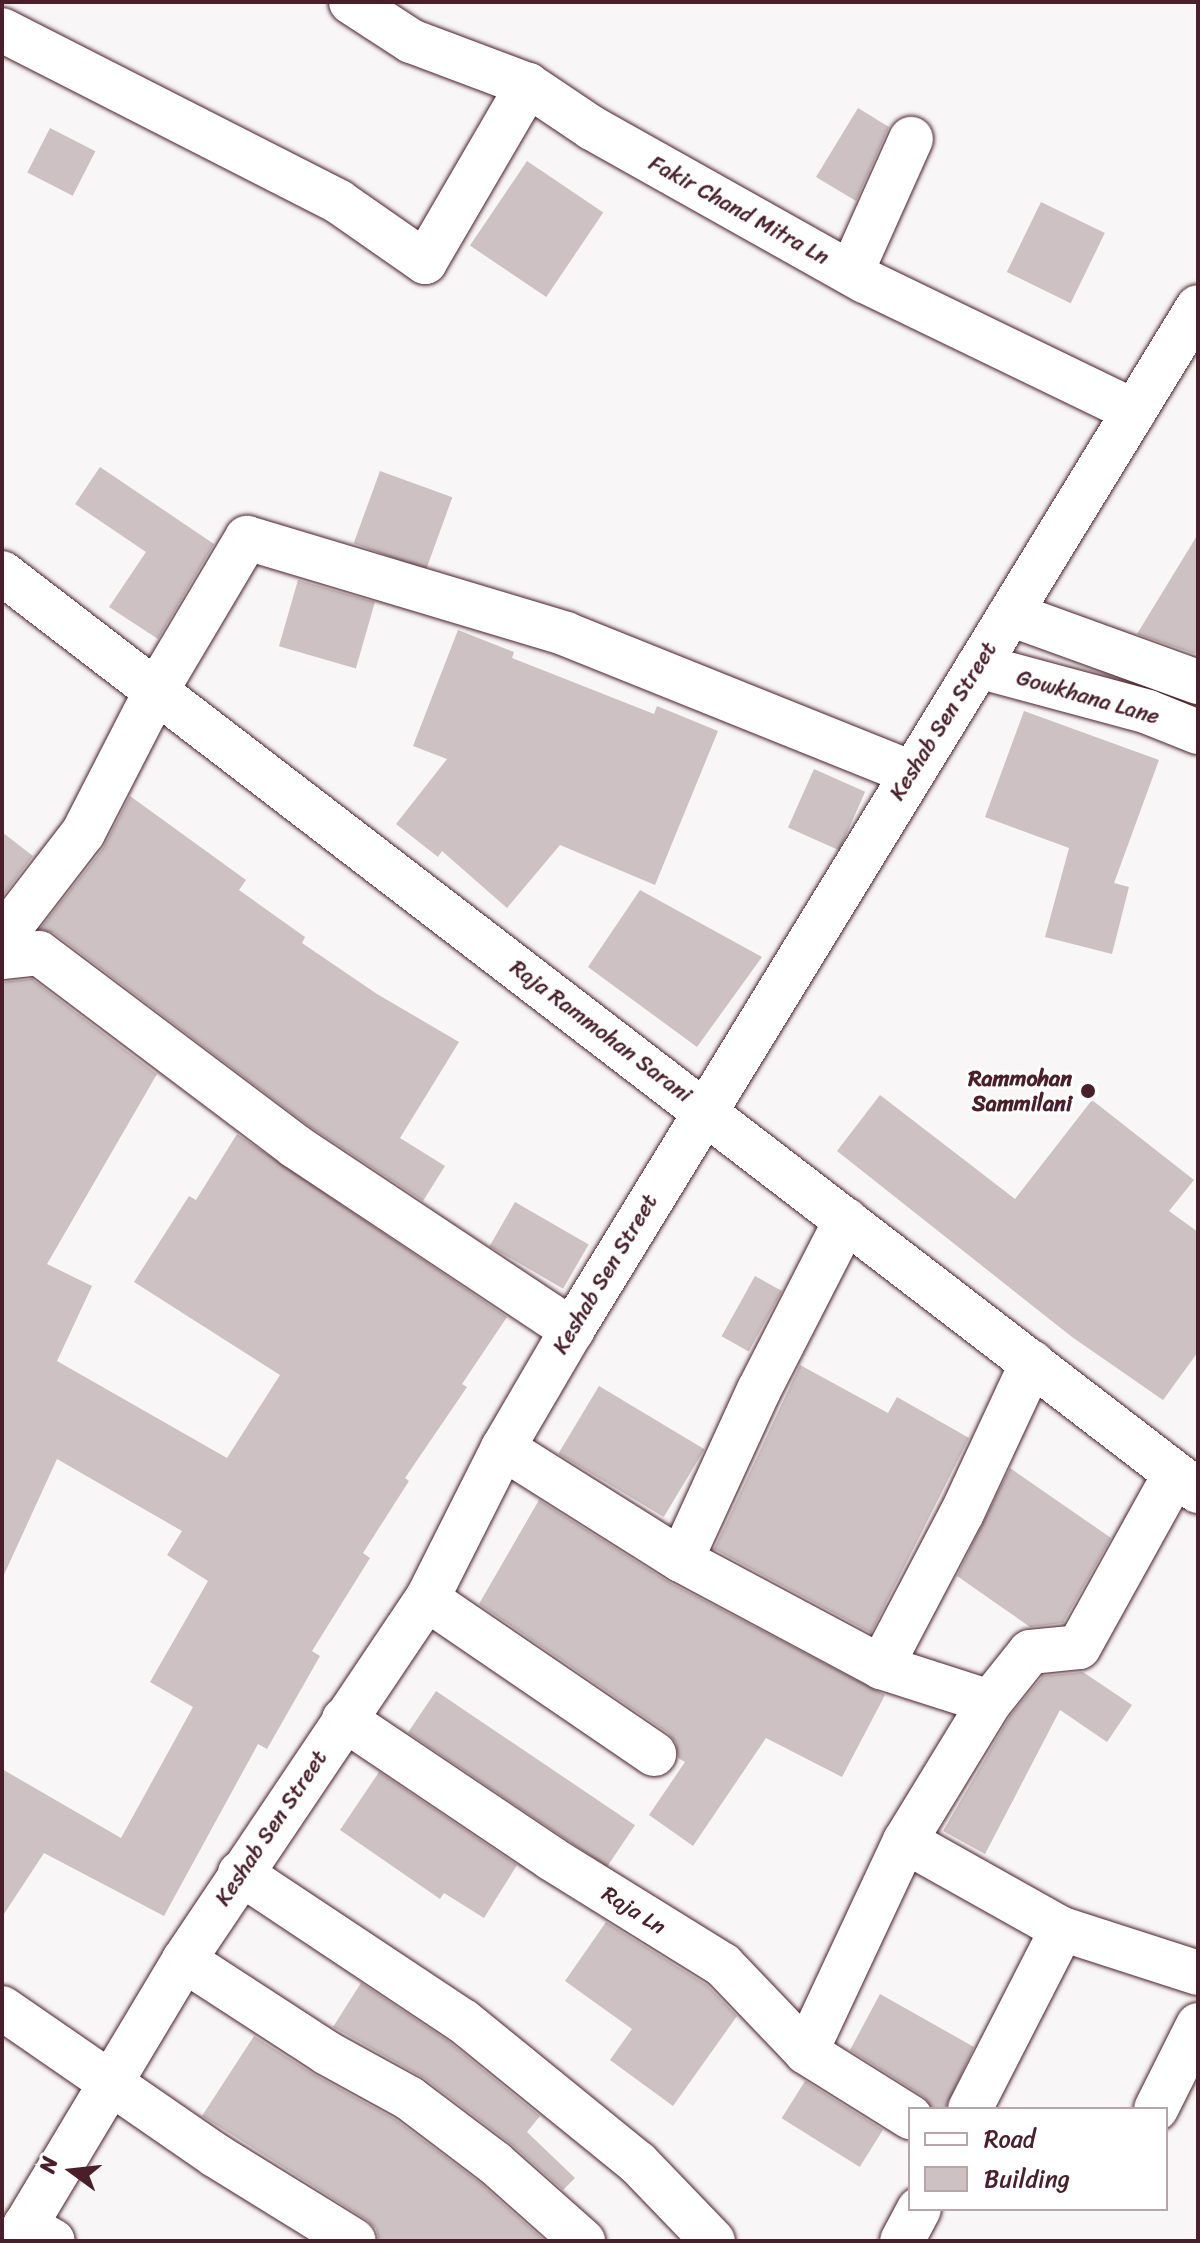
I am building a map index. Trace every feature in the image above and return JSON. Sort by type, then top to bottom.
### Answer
[{"type":"main road","name":"Fakir Chand Mitra Ln","points":[[351,2],[411,41],[528,85],[592,128],[851,273],[1134,411]]},
{"type":"main road","points":[[2,30],[339,202],[425,262],[528,85]]},
{"type":"main road","points":[[851,273],[911,139]]},
{"type":"main road","name":"Keshab Sen Street","points":[[31,2236],[112,2081],[184,1960],[427,1599],[503,1448],[703,1110],[1198,307]]},
{"type":"main road","points":[[2,938],[83,833],[156,691],[247,538],[566,634],[912,773]]},
{"type":"main road","name":"Raja Rammohan Sarani","points":[[2,573],[1186,1483]]},
{"type":"main road","points":[[1010,614],[1198,682]]},
{"type":"main road","name":"Gowkhana Lane","points":[[978,666],[1148,712],[1198,732]]},
{"type":"main road","points":[[2,957],[39,953],[295,1146],[572,1330]]},
{"type":"main road","points":[[681,1560],[759,1390],[846,1220]]},
{"type":"main road","points":[[881,1667],[962,1513],[1032,1363]]},
{"type":"main road","points":[[503,1448],[681,1560],[881,1667],[990,1702]]},
{"type":"main road","points":[[806,2052],[905,1841],[990,1702],[1030,1652],[1079,1647],[1186,1483]]},
{"type":"main road","points":[[427,1599],[654,1754]]},
{"type":"main road","name":"Raja Ln","points":[[344,1719],[552,1859],[723,1965],[806,2052],[908,2116]]},
{"type":"main road","points":[[905,1841],[1062,1929],[1198,1973]]},
{"type":"main road","points":[[240,1873],[463,2021],[638,2163],[713,2241]]},
{"type":"main road","points":[[971,2107],[1062,1929]]},
{"type":"main road","points":[[184,1960],[327,2053],[409,2098],[495,2163],[583,2241]]},
{"type":"main road","points":[[2,2008],[215,2155],[354,2241]]},
{"type":"main road","points":[[1157,2107],[1198,2025]]},
{"type":"main road","points":[[902,2241],[918,2211]]},
{"type":"building","points":[[858,108],[889,127],[856,201],[816,177]]},
{"type":"building","points":[[50,128],[95,151],[73,196],[27,173]]},
{"type":"building","points":[[527,161],[603,212],[546,297],[470,246]]},
{"type":"building","points":[[1041,202],[1105,233],[1071,303],[1007,272]]},
{"type":"building","points":[[100,467],[214,544],[158,639],[109,607],[146,552],[75,504]]},
{"type":"building","points":[[380,471],[452,497],[426,570],[354,543]]},
{"type":"building","points":[[1198,534],[1198,649],[1195,654],[1137,634]]},
{"type":"building","points":[[298,580],[375,602],[356,668],[279,646]]},
{"type":"building","points":[[458,630],[514,652],[512,658],[654,714],[657,706],[718,731],[655,885],[560,845],[507,908],[442,851],[438,857],[396,824],[447,759],[413,746]]},
{"type":"building","points":[[1024,711],[1159,760],[1114,883],[1129,887],[1112,954],[1045,937],[1069,848],[985,817]]},
{"type":"building","points":[[814,769],[865,792],[839,850],[788,827]]},
{"type":"building","points":[[130,796],[246,880],[239,890],[305,937],[302,943],[377,994],[459,1042],[400,1138],[445,1166],[423,1201],[309,1126],[54,933],[40,929],[103,848]]},
{"type":"building","points":[[2,832],[33,856],[2,897]]},
{"type":"building","points":[[640,890],[762,957],[697,1047],[588,967]]},
{"type":"building","points":[[32,979],[157,1074],[47,1264],[92,1286],[57,1361],[227,1458],[280,1375],[134,1282],[189,1196],[196,1200],[237,1134],[507,1317],[462,1384],[467,1387],[405,1478],[409,1481],[363,1553],[370,1558],[312,1651],[320,1656],[267,1749],[258,1744],[164,1916],[44,1853],[2,1917],[2,1769],[121,1838],[193,1707],[150,1682],[208,1581],[167,1555],[182,1531],[57,1459],[2,1579],[2,982]]},
{"type":"building","points":[[880,1095],[1015,1199],[1092,1100],[1194,1180],[1169,1211],[1198,1232],[1198,1352],[1163,1400],[1072,1337],[837,1151]]},
{"type":"building","points":[[515,1202],[589,1244],[563,1289],[490,1246]]},
{"type":"building","points":[[755,1276],[782,1291],[749,1351],[722,1336]]},
{"type":"building","points":[[800,1365],[888,1413],[897,1397],[969,1438],[871,1633],[714,1549]]},
{"type":"building","points":[[599,1386],[704,1449],[664,1517],[558,1454]]},
{"type":"building","points":[[1010,1468],[1111,1538],[1063,1623],[1030,1627],[957,1576]]},
{"type":"building","points":[[539,1500],[669,1582],[885,1695],[842,1777],[766,1738],[693,1846],[649,1815],[685,1762],[678,1758],[676,1743],[668,1733],[479,1604]]},
{"type":"building","points":[[1083,1672],[1132,1705],[1107,1742],[1060,1710],[985,1854],[943,1831],[1010,1716],[1043,1676]]},
{"type":"building","points":[[436,1691],[635,1825],[607,1867],[408,1732]]},
{"type":"building","points":[[379,1772],[517,1865],[484,1918],[444,1893],[440,1899],[340,1830]]},
{"type":"building","points":[[606,1922],[707,1985],[737,2016],[673,2106],[610,2060],[632,2029],[565,1981]]},
{"type":"building","points":[[361,1983],[448,2041],[540,2116],[527,2132],[575,2178],[563,2190],[510,2143],[424,2078],[333,2027]]},
{"type":"building","points":[[880,1994],[974,2047],[946,2107],[931,2107],[923,2096],[850,2050]]},
{"type":"building","points":[[254,2036],[315,2075],[395,2119],[479,2182],[545,2241],[379,2241],[376,2229],[367,2220],[202,2116]]},
{"type":"building","points":[[805,2081],[883,2130],[860,2167],[782,2118]]},
{"type":"place","name":"Rammohan Sammilani","points":[[1088,1091]]}]
